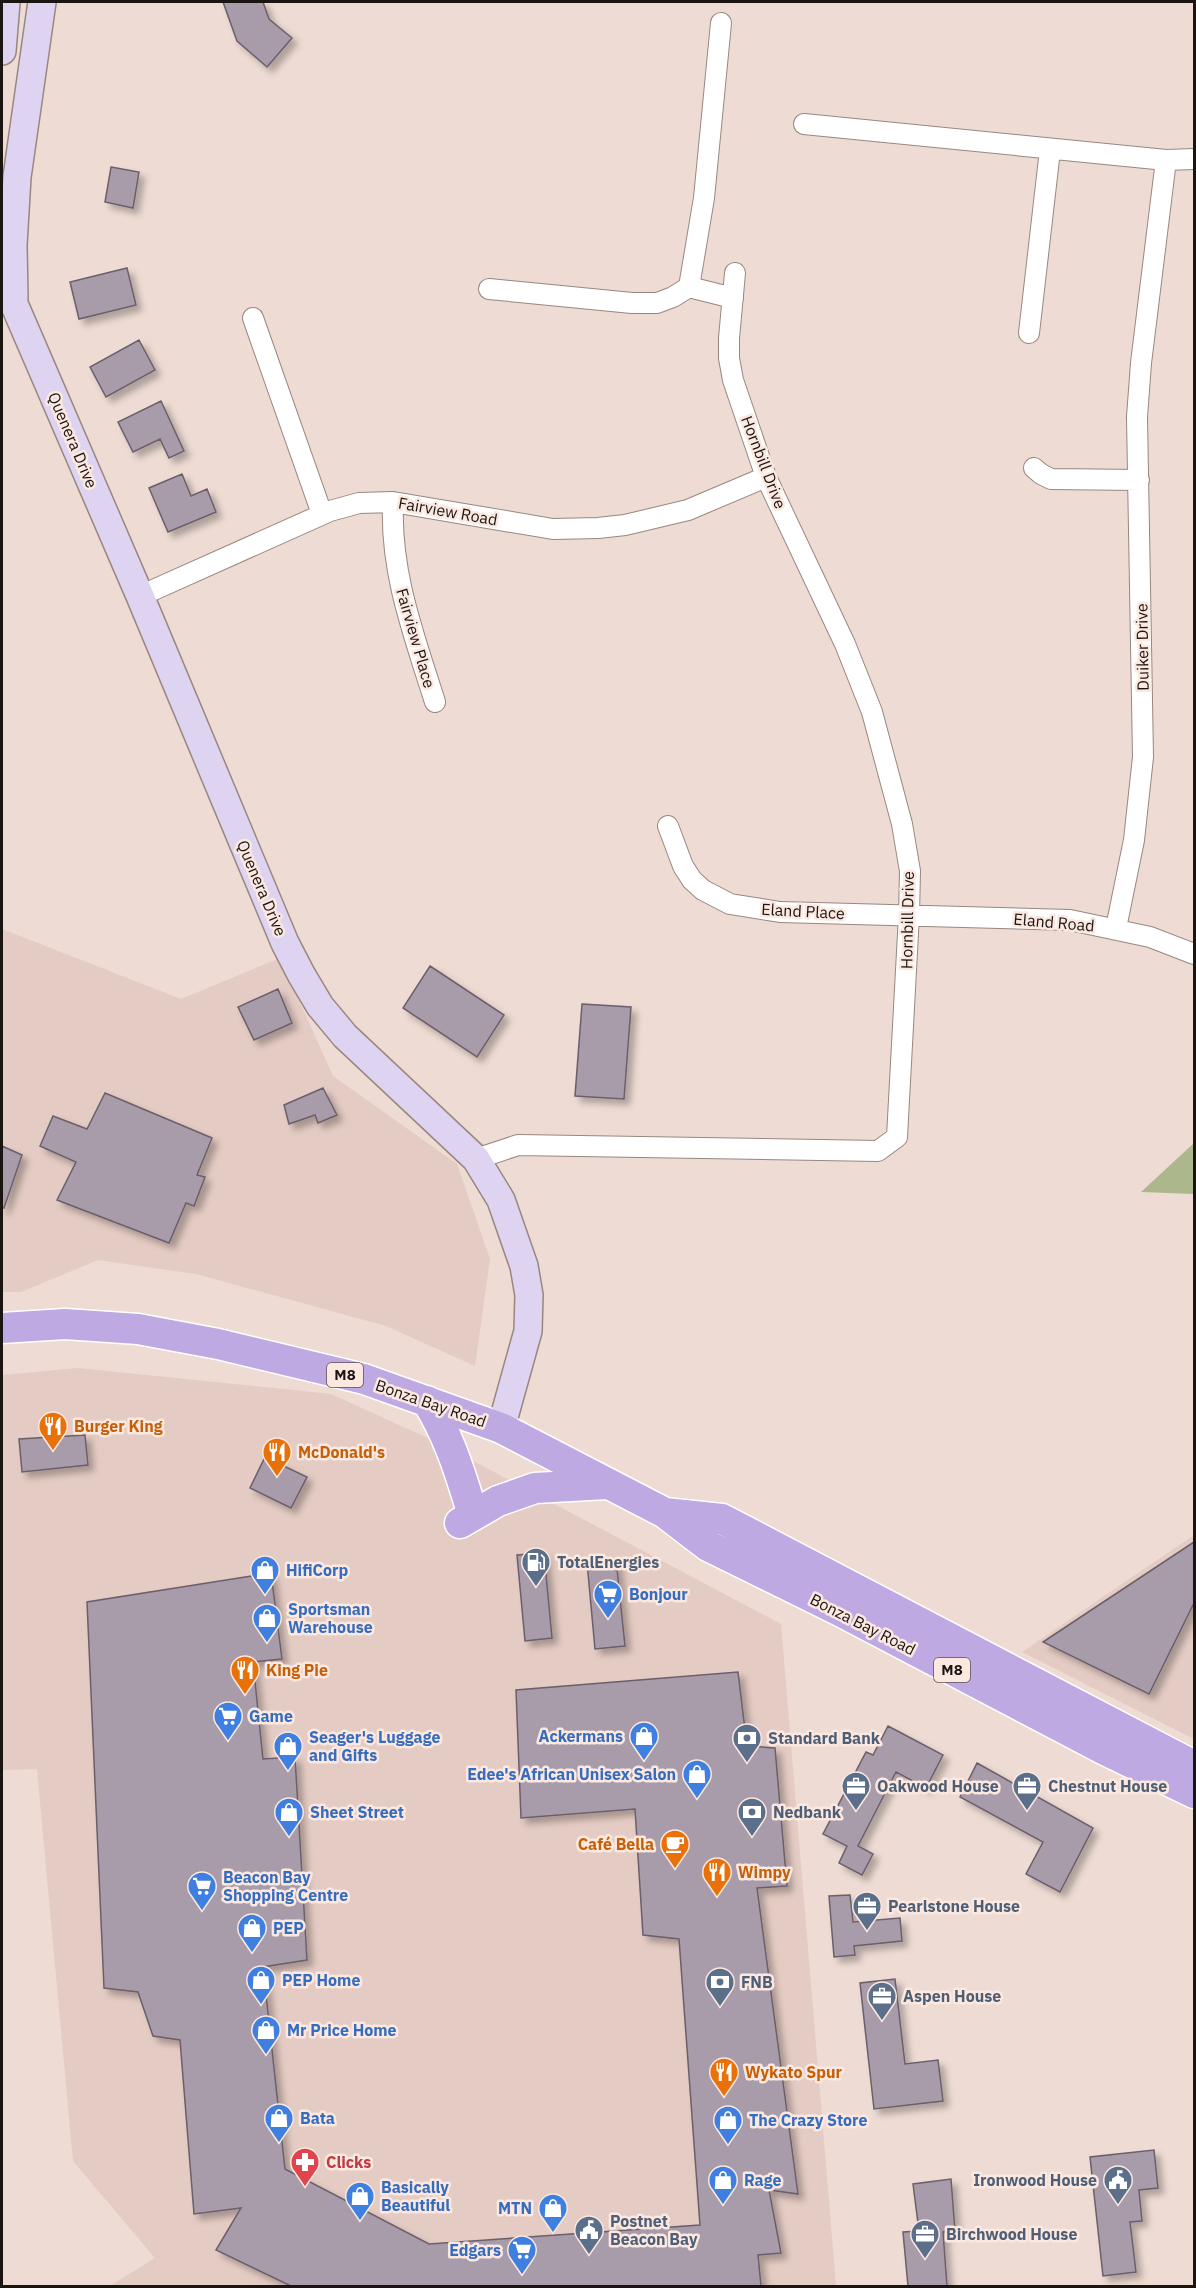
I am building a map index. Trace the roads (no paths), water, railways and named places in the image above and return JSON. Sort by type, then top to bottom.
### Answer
[{"type":"main road","name":"Bonza Bay Road","points":[[2,1328],[65,1324],[138,1329],[218,1344],[364,1379],[501,1428],[665,1513],[708,1546],[838,1610],[1194,1793]]},
{"type":"main road","points":[[427,1401],[441,1425],[458,1466],[464,1513],[535,1488],[610,1484]]},
{"type":"main road","name":"Bonza Bay Road","points":[[665,1513],[722,1519],[1194,1766]]},
{"type":"street","points":[[2,51],[6,2]]},
{"type":"street","name":"Quenera Drive","points":[[14,304],[13,245],[17,177],[42,2]]},
{"type":"street","points":[[689,287],[704,198],[720,23]]},
{"type":"street","points":[[804,124],[1050,150],[1166,160],[1194,159]]},
{"type":"street","points":[[1029,333],[1050,150]]},
{"type":"street","name":"Duiker Drive","points":[[1116,928],[1134,840],[1143,757],[1137,417],[1141,363],[1166,160]]},
{"type":"street","name":"Hornbill Drive","points":[[476,1159],[518,1145],[878,1151],[897,1137],[910,871],[902,824],[872,712],[845,644],[766,477],[733,380],[729,358],[735,273]]},
{"type":"street","name":"Quenera Drive","points":[[2,276],[140,596],[285,943],[301,974],[320,1006],[345,1036],[476,1159],[501,1200],[524,1266],[529,1295],[528,1331],[501,1428]]},
{"type":"street","points":[[489,289],[657,303],[689,287],[733,298]]},
{"type":"street","points":[[253,318],[322,514]]},
{"type":"street","points":[[1034,468],[1052,479],[1139,480]]},
{"type":"street","name":"Fairview Road","points":[[140,596],[322,514],[358,503],[393,502],[553,529],[597,528],[625,525],[688,510],[766,477]]},
{"type":"street","name":"Fairview Place","points":[[393,502],[392,531],[402,594],[435,702]]},
{"type":"street","name":"Eland Place","points":[[668,826],[683,866],[692,880],[703,891],[730,904],[780,912],[909,915]]},
{"type":"street","name":"Eland Road","points":[[909,915],[1070,920],[1150,937],[1194,954]]},
{"type":"place","name":"Burger King","points":[[53,1452]]},
{"type":"place","name":"McDonald's","points":[[277,1478]]},
{"type":"place","name":"TotalEnergies","points":[[536,1588]]},
{"type":"place","name":"HifiCorp","points":[[265,1596]]},
{"type":"place","name":"Bonjour","points":[[608,1620]]},
{"type":"place","name":"Sportsman Warehouse","points":[[267,1644]]},
{"type":"place","name":"King Pie","points":[[245,1696]]},
{"type":"place","name":"Game","points":[[228,1742]]},
{"type":"place","name":"Ackermans","points":[[644,1762]]},
{"type":"place","name":"Standard Bank","points":[[747,1764]]},
{"type":"place","name":"Seager's Luggage and Gifts","points":[[288,1772]]},
{"type":"place","name":"Edee's African Unisex Salon","points":[[697,1800]]},
{"type":"place","name":"Oakwood House","points":[[856,1812]]},
{"type":"place","name":"Chestnut House","points":[[1027,1812]]},
{"type":"place","name":"Sheet Street","points":[[289,1838]]},
{"type":"place","name":"Nedbank","points":[[752,1838]]},
{"type":"place","name":"Café Bella","points":[[675,1870]]},
{"type":"place","name":"Wimpy","points":[[717,1898]]},
{"type":"place","name":"Beacon Bay Shopping Centre","points":[[202,1912]]},
{"type":"place","name":"Pearlstone House","points":[[867,1932]]},
{"type":"place","name":"PEP","points":[[252,1954]]},
{"type":"place","name":"PEP Home","points":[[261,2006]]},
{"type":"place","name":"FNB","points":[[720,2008]]},
{"type":"place","name":"Aspen House","points":[[882,2022]]},
{"type":"place","name":"Mr Price Home","points":[[266,2056]]},
{"type":"place","name":"Wykato Spur","points":[[724,2098]]},
{"type":"place","name":"Bata","points":[[279,2144]]},
{"type":"place","name":"The Crazy Store","points":[[728,2146]]},
{"type":"place","name":"Clicks","points":[[305,2188]]},
{"type":"place","name":"Rage","points":[[723,2206]]},
{"type":"place","name":"Ironwood House","points":[[1118,2206]]},
{"type":"place","name":"Basically Beautiful","points":[[360,2222]]},
{"type":"place","name":"MTN","points":[[553,2234]]},
{"type":"place","name":"Postnet Beacon Bay","points":[[589,2256]]},
{"type":"place","name":"Birchwood House","points":[[925,2260]]},
{"type":"place","name":"Edgars","points":[[522,2276]]}]
